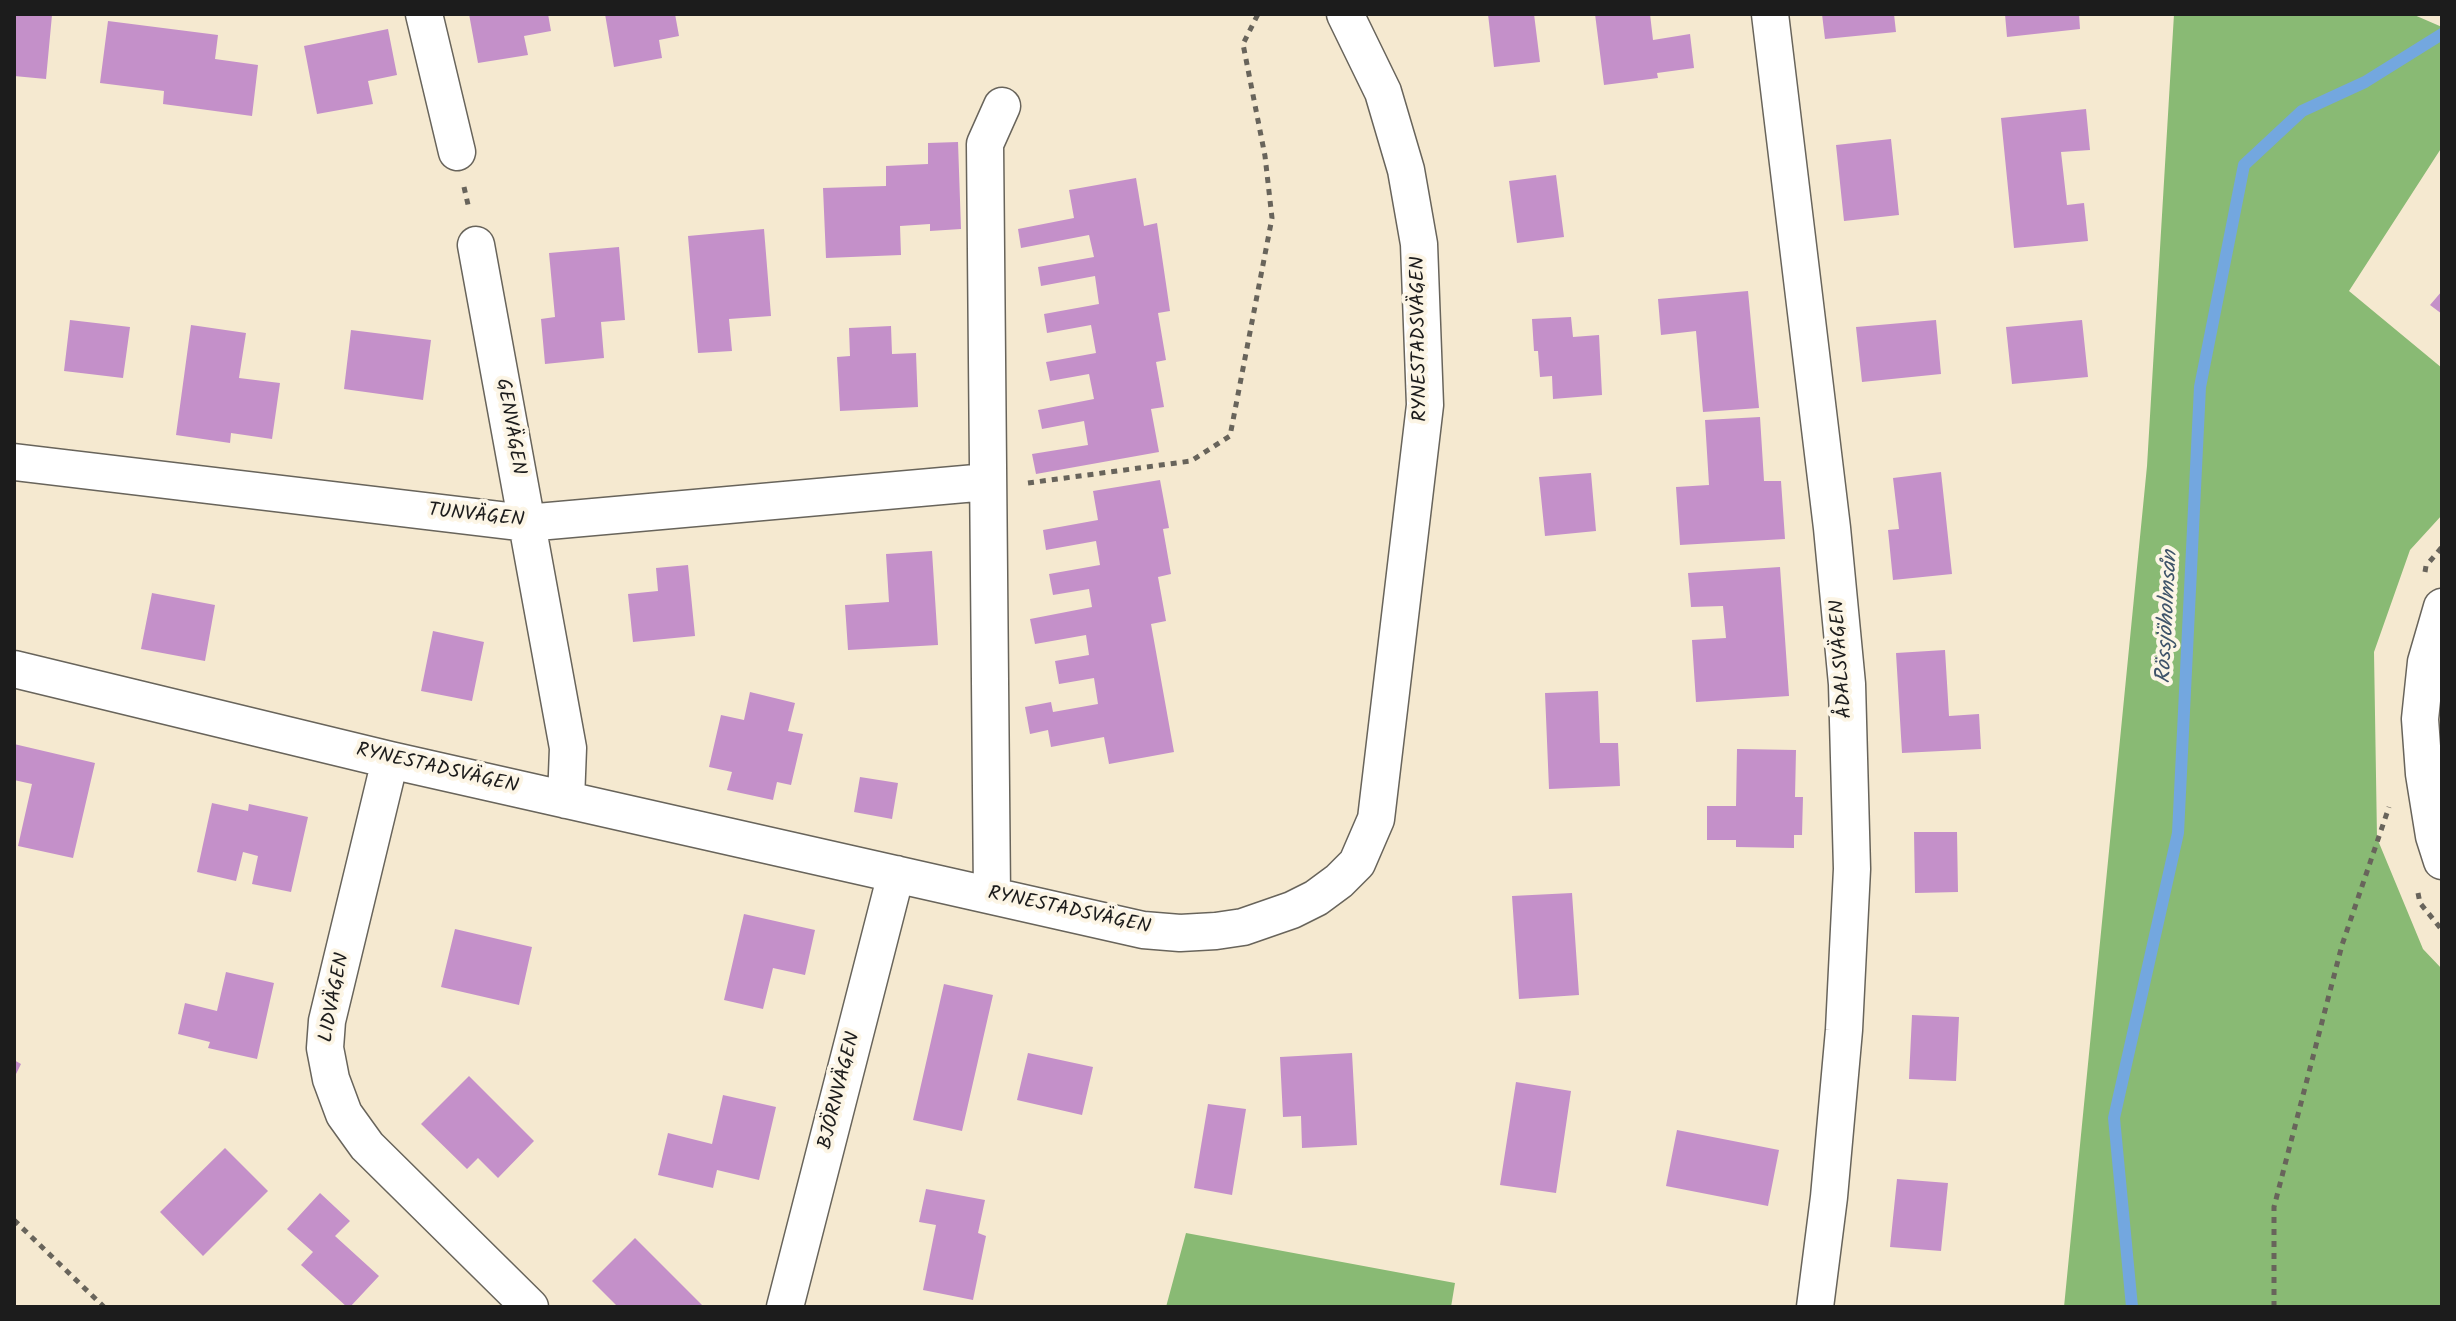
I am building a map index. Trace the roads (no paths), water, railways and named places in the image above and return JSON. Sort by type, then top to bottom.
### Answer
[{"type":"street","points":[[424,14],[457,152]]},
{"type":"street","name":"RYNESTADSVÄGEN","points":[[14,669],[390,760],[1143,930],[1180,933],[1216,931],[1268,919],[1316,898],[1357,863],[1368,842],[1380,802],[1425,405],[1419,244],[1406,170],[1383,92],[1345,14]]},
{"type":"street","name":"ÅDALSVÄGEN","points":[[1770,14],[1822,433],[1847,684],[1852,869],[1844,1030],[1829,1197],[1815,1307]]},
{"type":"street","points":[[992,895],[985,144],[1002,106]]},
{"type":"street","name":"GENVÄGEN","points":[[476,245],[568,748],[566,800]]},
{"type":"street","name":"TUNVÄGEN","points":[[14,462],[526,523],[987,482]]},
{"type":"street","points":[[2442,607],[2426,662],[2420,719],[2429,805],[2442,861]]},
{"type":"street","name":"LIDVÄGEN","points":[[390,760],[327,1021],[325,1048],[331,1079],[344,1114],[367,1146],[530,1307]]},
{"type":"street","name":"BJÖRNVÄGEN","points":[[785,1307],[896,874]]},
{"type":"waterway","name":"Rössjöholmsån","points":[[2132,1307],[2114,1118],[2178,833],[2200,387],[2244,165],[2302,111],[2365,82],[2442,34]]}]
